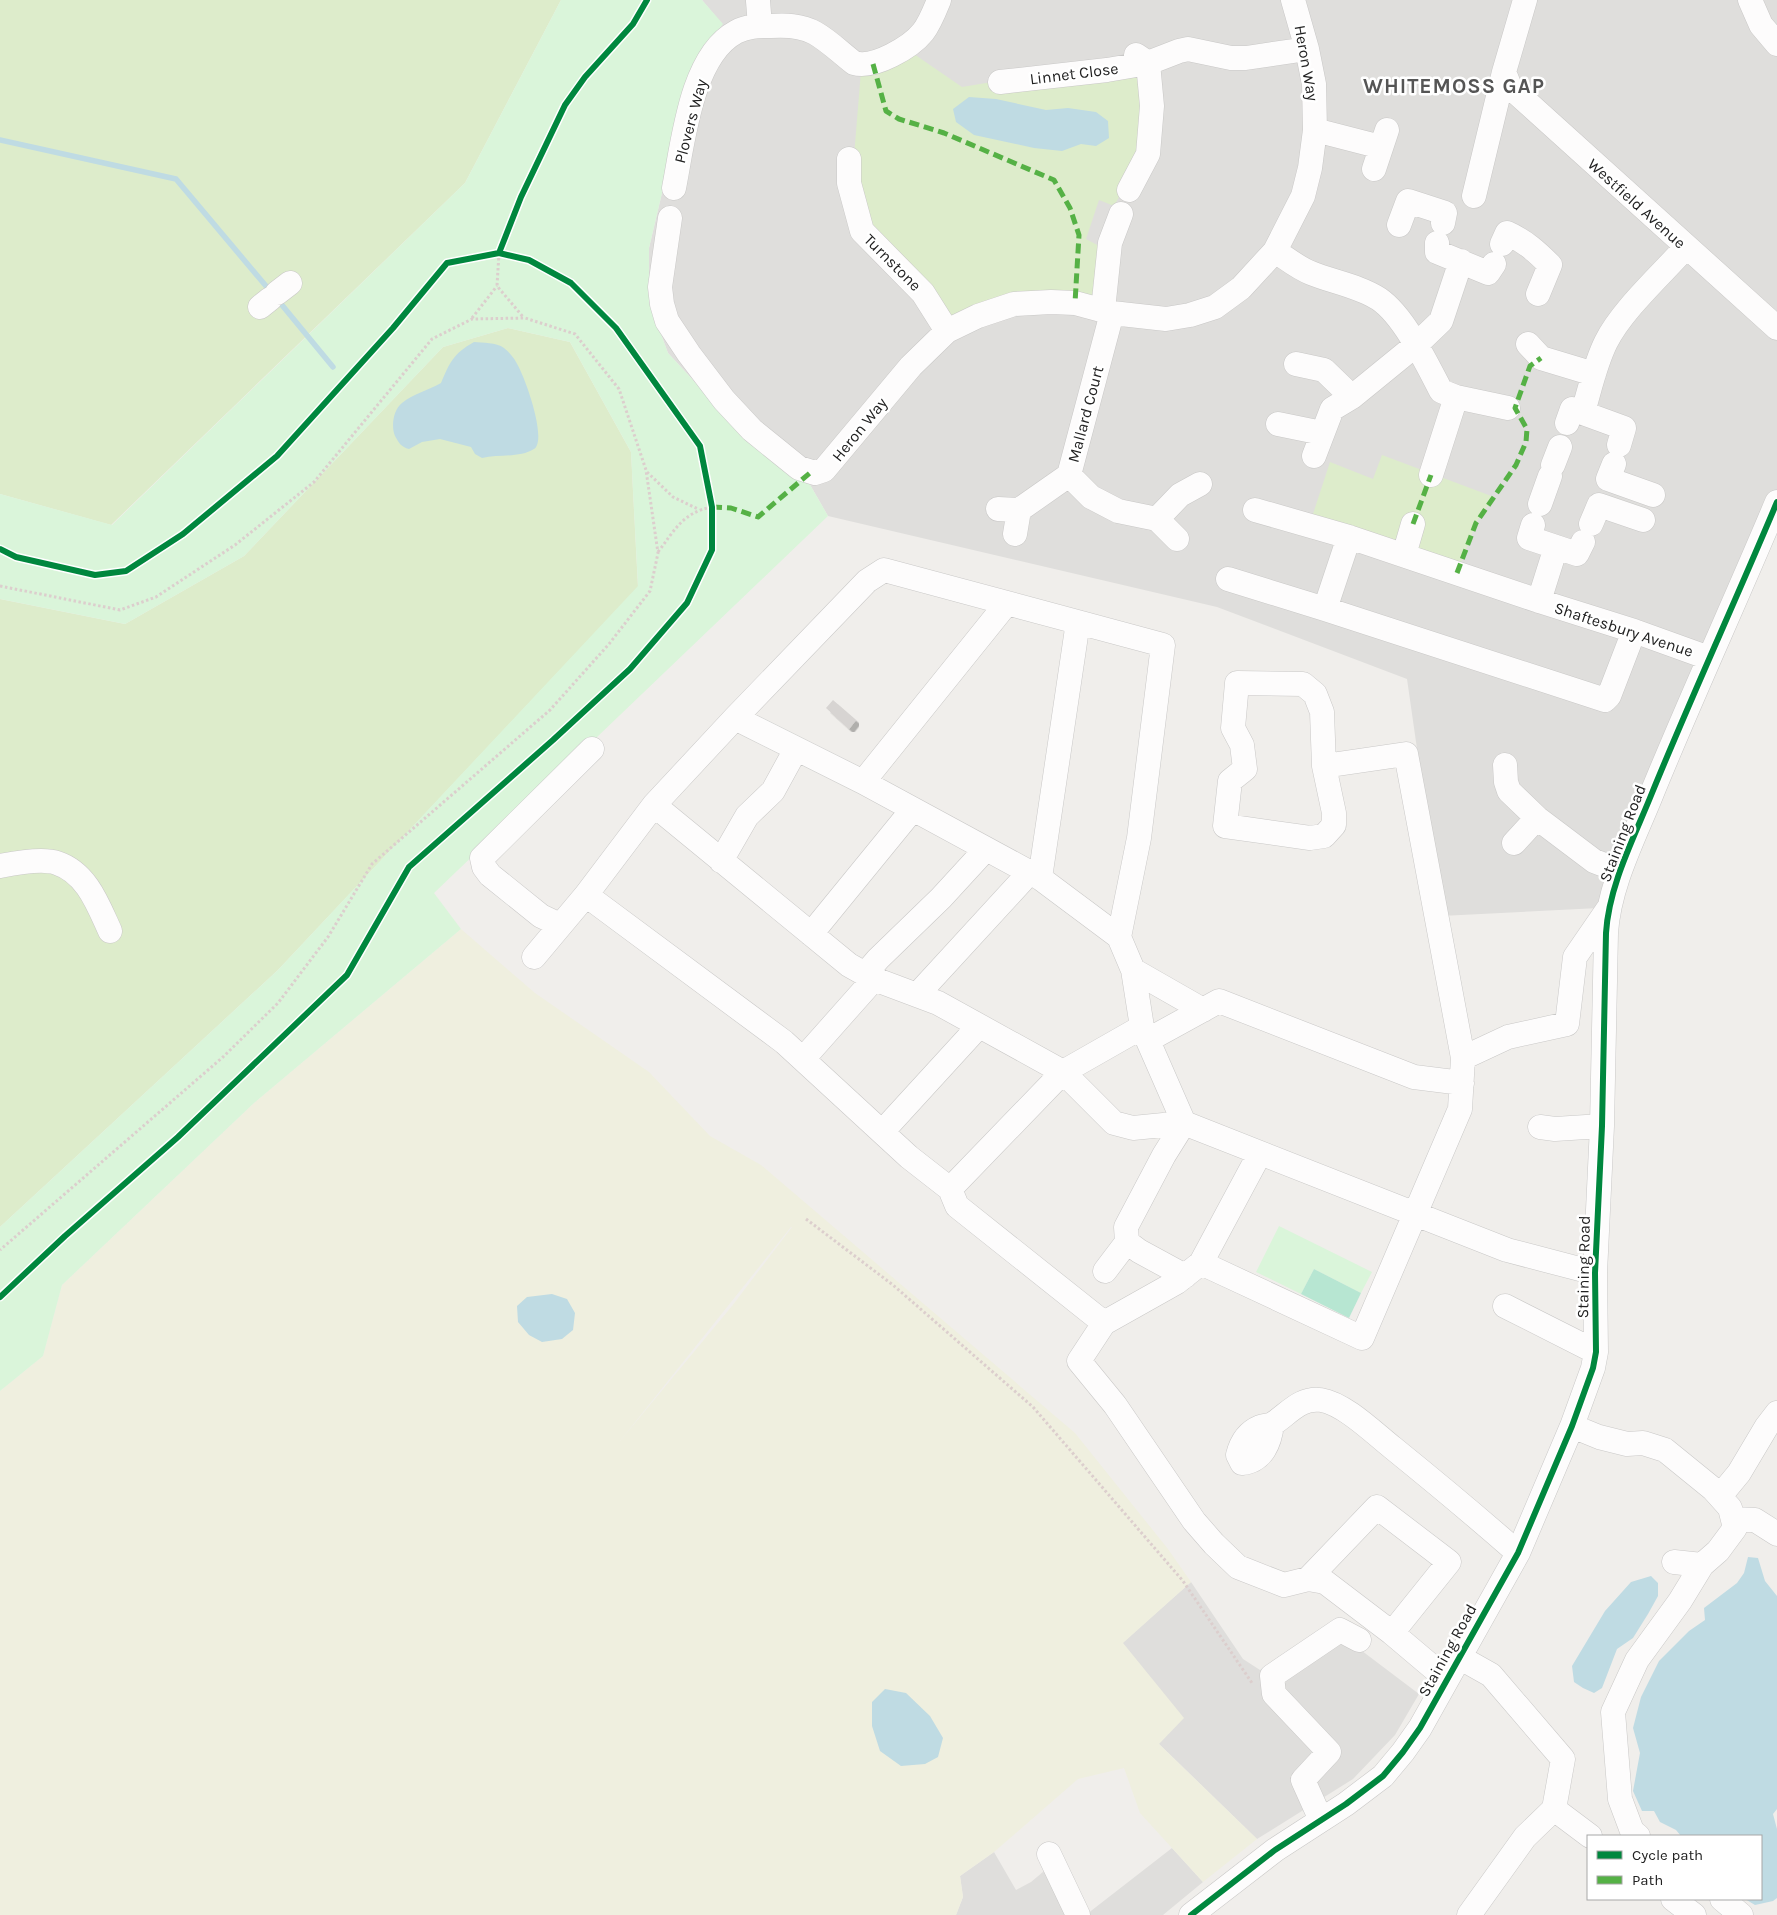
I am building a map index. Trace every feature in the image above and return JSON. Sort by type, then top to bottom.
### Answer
[{"type":"street","name":"Plovers Way","points":[[674,188],[692,104],[704,70],[720,45],[731,35],[747,28],[760,26],[792,26],[806,29],[824,40],[854,64],[873,64],[896,53],[922,32],[939,0]]},
{"type":"street","name":"Heron Way","points":[[670,218],[660,287],[667,321],[724,400],[752,430],[799,468],[815,473],[824,470],[911,366],[948,330],[982,314],[1014,304],[1051,302],[1075,303],[1107,312],[1166,319],[1190,315],[1215,307],[1240,288],[1275,251],[1303,196],[1310,168],[1316,130],[1314,84],[1307,49],[1293,0]]},
{"type":"street","points":[[1474,196],[1504,72],[1525,0]]},
{"type":"street","points":[[1750,0],[1762,24],[1777,44]]},
{"type":"street","points":[[758,1],[760,26]]},
{"type":"street","name":"Linnet Close","points":[[1000,82],[1108,70],[1138,57],[1188,49],[1232,58],[1246,58],[1307,49]]},
{"type":"street","points":[[1129,190],[1148,154],[1152,106],[1138,57]]},
{"type":"street","name":"Westfield Avenue","points":[[1504,72],[1510,87],[1777,328]]},
{"type":"street","points":[[1316,130],[1381,149]]},
{"type":"street","name":"Turnstone","points":[[849,159],[849,183],[862,231],[923,293],[948,330]]},
{"type":"street","points":[[1399,225],[1408,201],[1445,213],[1437,252],[1488,273],[1507,233],[1521,239],[1550,265],[1538,294]]},
{"type":"street","points":[[1107,312],[1110,244],[1121,214]]},
{"type":"street","points":[[1653,495],[1608,479],[1624,428],[1575,418],[1605,344],[1620,319],[1686,247]]},
{"type":"street","points":[[1275,251],[1308,272],[1371,294],[1380,300],[1389,308],[1417,344],[1441,390],[1456,397],[1508,408]]},
{"type":"street","points":[[1314,456],[1332,409],[1352,398],[1441,322],[1461,261]]},
{"type":"street","name":"Mallard Court","points":[[1107,312],[1069,475],[1091,497],[1118,511],[1157,519]]},
{"type":"street","points":[[1528,344],[1541,358],[1594,374]]},
{"type":"street","points":[[1296,364],[1324,370],[1352,398]]},
{"type":"street","points":[[1431,476],[1456,397]]},
{"type":"street","points":[[1278,424],[1322,433]]},
{"type":"street","points":[[1554,463],[1529,538],[1577,554],[1599,505],[1643,520]]},
{"type":"street","points":[[1015,534],[1009,510],[1069,475]]},
{"type":"street","points":[[1177,539],[1157,519],[1180,495],[1200,484]]},
{"type":"street","name":"Staining Road","points":[[1191,1915],[1276,1850],[1346,1804],[1383,1776],[1403,1752],[1420,1728],[1518,1553],[1572,1426],[1588,1385],[1596,1352],[1595,1273],[1602,1126],[1607,926],[1610,906],[1620,871],[1777,502]]},
{"type":"street","name":"Shaftesbury Avenue","points":[[1255,510],[1349,537],[1634,631],[1709,658]]},
{"type":"street","points":[[1404,555],[1413,524]]},
{"type":"street","points":[[1325,609],[1349,537]]},
{"type":"street","name":"Shaftesbury Avenue","points":[[1539,601],[1556,547]]},
{"type":"street","points":[[534,956],[586,895],[654,805],[867,581],[884,570],[1162,645],[1139,838],[1119,937]]},
{"type":"street","points":[[1228,579],[1325,609],[1602,707],[1609,696],[1634,631]]},
{"type":"street","points":[[863,782],[1007,603]]},
{"type":"street","points":[[917,995],[1035,875],[1078,622]]},
{"type":"street","points":[[1237,683],[1303,684],[1315,694],[1322,712],[1324,766],[1334,813],[1334,825],[1324,836],[1310,838],[1224,826],[1230,781],[1245,769],[1242,745],[1233,728],[1237,683]]},
{"type":"street","points":[[735,718],[863,782],[1035,875],[1119,937],[1133,970],[1145,1033],[1184,1123]]},
{"type":"street","points":[[721,861],[746,816],[773,791],[796,749]]},
{"type":"street","points":[[560,925],[541,916],[490,875],[484,867],[482,858],[592,750]]},
{"type":"street","points":[[1127,1242],[1139,1251],[1193,1270],[1362,1338],[1460,1109],[1463,1058],[1406,754],[1324,766]]},
{"type":"street","points":[[1505,765],[1506,782],[1509,790],[1537,818],[1594,861],[1620,871]]},
{"type":"street","points":[[654,805],[849,965],[874,979],[938,1003],[1063,1072],[1114,1123],[1133,1128],[1184,1123],[1507,1250],[1595,1273]]},
{"type":"street","points":[[811,934],[913,809]]},
{"type":"street","points":[[1514,842],[1537,818]]},
{"type":"street","points":[[874,979],[872,966],[878,959],[941,898],[986,849]]},
{"type":"street","points":[[0,866],[35,861],[57,863],[78,876],[95,898],[110,931]]},
{"type":"street","points":[[586,895],[784,1042],[909,1157],[950,1189],[957,1206],[1104,1323]]},
{"type":"street","points":[[1463,1058],[1508,1037],[1567,1024],[1575,957],[1610,906]]},
{"type":"street","points":[[1133,970],[1203,1010]]},
{"type":"street","points":[[803,1059],[874,979]]},
{"type":"street","points":[[950,1189],[1063,1072],[1145,1033],[1203,1010],[1219,1001],[1414,1077],[1462,1083]]},
{"type":"street","points":[[882,1132],[979,1026]]},
{"type":"street","points":[[1105,1271],[1127,1242],[1126,1227],[1164,1155],[1184,1123]]},
{"type":"street","points":[[1540,1127],[1555,1129],[1602,1126]]},
{"type":"street","points":[[1260,1153],[1193,1270],[1104,1323],[1080,1361],[1115,1404],[1194,1521],[1238,1567],[1284,1585],[1308,1578],[1325,1582],[1392,1633],[1437,1672],[1448,1678]]},
{"type":"street","points":[[1505,1306],[1596,1352]]},
{"type":"street","points":[[1272,1424],[1300,1403],[1319,1400],[1334,1404],[1357,1419],[1463,1505],[1518,1553]]},
{"type":"street","points":[[1720,1496],[1739,1473],[1777,1413]]},
{"type":"street","points":[[1572,1426],[1599,1437],[1626,1444],[1643,1443],[1665,1450],[1720,1496],[1730,1508],[1735,1528],[1718,1552],[1702,1564],[1680,1600],[1637,1660],[1613,1712],[1620,1799],[1632,1831],[1637,1835]]},
{"type":"street","points":[[1308,1578],[1377,1507],[1449,1562],[1392,1633]]},
{"type":"street","points":[[1733,1519],[1755,1520],[1777,1534]]},
{"type":"street","points":[[1674,1562],[1702,1564]]},
{"type":"street","points":[[1321,1820],[1302,1780],[1329,1752],[1274,1694],[1272,1676],[1340,1630],[1358,1640]]},
{"type":"street","points":[[1459,1657],[1491,1676],[1563,1759],[1554,1809],[1525,1837],[1470,1915]]},
{"type":"street","points":[[1554,1809],[1589,1835]]},
{"type":"street","points":[[1049,1854],[1078,1915]]},
{"type":"street","points":[[1674,1900],[1694,1915]]},
{"type":"street","points":[[1723,1900],[1741,1915]]},
{"type":"path","points":[[472,319],[497,286],[499,253],[503,243]]},
{"type":"path","points":[[490,254],[506,254]]},
{"type":"path","points":[[497,286],[525,318]]},
{"type":"path","points":[[0,586],[120,610],[156,597],[235,545],[314,482],[432,339],[472,319],[525,318],[575,334],[619,388],[646,470],[658,553],[650,592],[609,644],[550,710],[372,864],[328,937],[278,1003],[223,1057],[0,1250]]},
{"type":"path","points":[[646,470],[673,497],[698,509]]},
{"type":"path","points":[[710,498],[712,516]]},
{"type":"path","points":[[658,553],[679,523],[698,509],[712,507]]},
{"type":"path","points":[[806,1219],[892,1285],[1034,1407],[1183,1581],[1254,1687]]},
{"type":"shaded area","points":[[702,0],[1777,0],[1777,502],[1599,908],[1441,916],[1407,679],[1217,607],[828,516],[805,476],[728,418],[668,353],[649,302],[649,248],[683,104],[695,60],[722,24]]},
{"type":"shaded area","points":[[1191,1582],[1243,1659],[1260,1670],[1329,1626],[1419,1694],[1395,1735],[1353,1779],[1257,1839],[1159,1744],[1122,1643]]},
{"type":"shaded area","points":[[1172,1848],[1203,1882],[1163,1915],[956,1915],[963,1897],[960,1876],[994,1852],[1016,1890],[1031,1882],[1056,1861],[1087,1914]]},
{"type":"green space","points":[[0,0],[561,0],[465,183],[111,525],[0,494]]},
{"type":"green space","points":[[561,0],[702,0],[723,24],[695,60],[683,104],[649,248],[649,302],[668,353],[728,418],[805,476],[828,516],[434,893],[461,929],[254,1103],[62,1285],[43,1356],[0,1391],[0,1227],[278,970],[638,586],[631,452],[570,342],[508,328],[443,347],[244,556],[125,624],[0,599],[0,494],[112,525],[465,183]]},
{"type":"green space","points":[[911,52],[962,87],[992,82],[1143,74],[1148,108],[1129,179],[1114,206],[1099,200],[1086,239],[1101,247],[1096,305],[955,322],[873,232],[854,156],[861,71]]},
{"type":"green space","points":[[508,328],[570,342],[631,452],[638,587],[278,970],[0,1227],[0,599],[125,624],[244,556],[443,347]]},
{"type":"green space","points":[[1382,455],[1494,497],[1477,521],[1459,568],[1311,520],[1330,462],[1373,479]]},
{"type":"green space","points":[[461,929],[535,993],[649,1072],[710,1136],[761,1165],[1075,1433],[1168,1549],[1191,1582],[1123,1643],[1184,1718],[1159,1744],[1257,1839],[1203,1882],[1140,1813],[1124,1768],[1078,1779],[994,1852],[960,1876],[963,1897],[956,1915],[0,1915],[0,1391],[43,1356],[62,1285],[254,1103]],"holes":[[[792,1227],[732,1306],[620,1441]]]},
{"type":"green space","points":[[1279,1226],[1372,1272],[1361,1293],[1314,1269],[1301,1294],[1256,1272]]},
{"type":"green space","points":[[1314,1269],[1361,1293],[1349,1318],[1301,1294]]},
{"type":"water","points":[[969,97],[996,99],[1046,110],[1068,108],[1096,112],[1108,121],[1109,138],[1096,146],[1081,144],[1062,151],[1034,148],[974,135],[956,122],[953,109]]},
{"type":"water","points":[[474,342],[501,346],[509,353],[520,369],[537,421],[538,443],[534,449],[522,454],[482,458],[475,454],[471,447],[440,439],[422,442],[409,449],[402,446],[395,436],[393,428],[395,414],[399,406],[411,397],[441,383],[453,359]]},
{"type":"water","points":[[552,1294],[567,1299],[575,1313],[573,1330],[562,1339],[542,1342],[529,1335],[518,1322],[517,1306],[527,1297]]},
{"type":"water","points":[[1748,1557],[1758,1558],[1765,1581],[1777,1596],[1777,1809],[1773,1814],[1777,1829],[1777,1898],[1773,1901],[1755,1905],[1747,1900],[1762,1900],[1762,1835],[1680,1835],[1676,1830],[1660,1822],[1654,1811],[1642,1811],[1633,1791],[1640,1753],[1633,1728],[1641,1697],[1659,1661],[1689,1631],[1705,1620],[1704,1608],[1737,1583],[1744,1573]]},
{"type":"water","points":[[1651,1576],[1658,1583],[1658,1596],[1648,1614],[1633,1638],[1617,1649],[1602,1688],[1594,1693],[1583,1688],[1574,1682],[1572,1666],[1605,1611],[1631,1582]]},
{"type":"water","points":[[885,1689],[906,1693],[930,1716],[943,1738],[938,1757],[925,1764],[901,1766],[880,1751],[872,1726],[872,1702]]},
{"type":"building","points":[[833,700],[856,720],[849,729],[826,708]]},
{"type":"waterway","points":[[0,140],[176,179],[271,292]]},
{"type":"waterway","points":[[277,299],[333,367]]},
{"type":"marked path","points":[[873,64],[886,111],[899,119],[944,133],[1054,180],[1070,208],[1079,235],[1075,303]]},
{"type":"marked path","points":[[1457,573],[1476,523],[1516,465],[1526,442],[1527,429],[1515,408],[1530,366],[1541,358]]},
{"type":"marked path","points":[[712,507],[731,508],[758,517],[811,472]]},
{"type":"marked path","points":[[1413,524],[1431,475]]},
{"type":"cycle path","points":[[499,253],[521,197],[565,105],[585,77],[633,24],[647,0]]},
{"type":"cycle path","points":[[0,549],[16,557],[95,575],[126,571],[183,534],[277,456],[393,328],[447,263],[499,253],[529,260],[571,283],[616,328],[700,446],[712,507],[712,550],[687,603],[630,669],[409,867],[347,975],[178,1137],[65,1236],[0,1297]]},
{"type":"cycle path","points":[[1191,1915],[1275,1850],[1346,1804],[1383,1776],[1403,1752],[1420,1728],[1518,1553],[1572,1426],[1593,1368],[1596,1352],[1595,1273],[1602,1126],[1608,915],[1617,879],[1630,844],[1777,502]]},
{"type":"district","name":"WHITEMOSS GAP","points":[[1454,86]]}]
